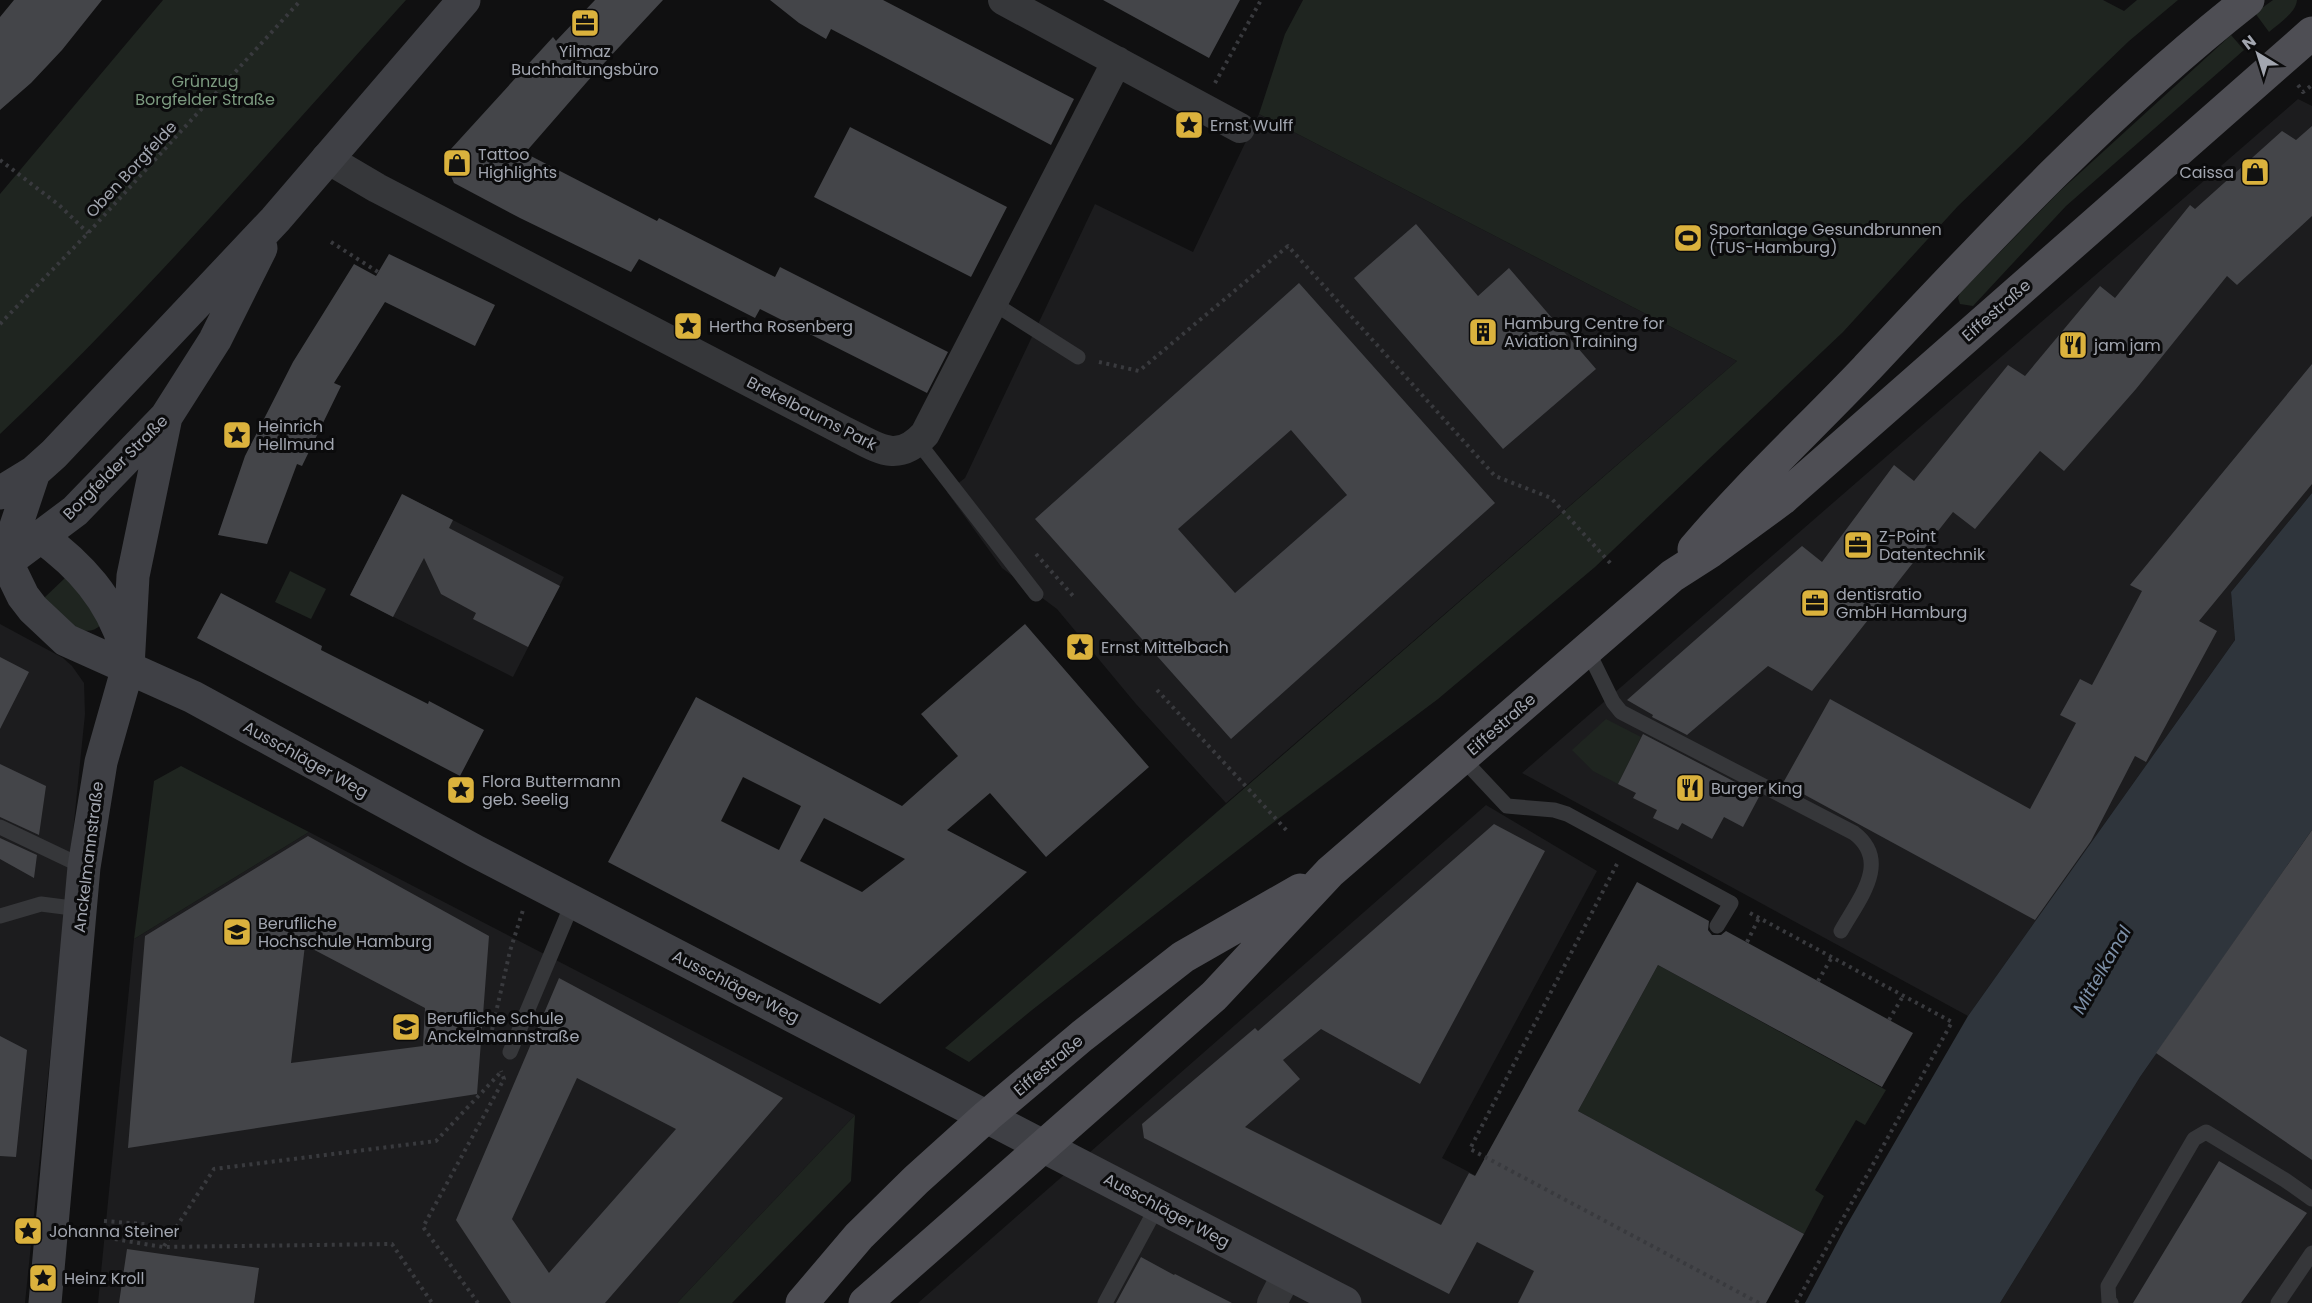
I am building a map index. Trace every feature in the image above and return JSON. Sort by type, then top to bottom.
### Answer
[{"type":"main road","name":"Borgfelder Straße","points":[[0,493],[34,472],[54,454],[275,220],[464,0]]},
{"type":"main road","name":"Eiffestraße","points":[[1672,576],[1731,505],[1864,370],[1973,254],[2128,102],[2248,0]]},
{"type":"main road","name":"Eiffestraße","points":[[865,1303],[1214,996],[1330,872],[1672,576],[1712,551],[1782,499],[2312,33]]},
{"type":"main road","name":"Borgfelder Straße","points":[[12,547],[75,511],[166,417],[215,340],[275,220]]},
{"type":"main road","name":"Anckelmannstraße","points":[[45,1303],[84,867],[101,762],[128,667],[133,576],[166,417]]},
{"type":"main road","points":[[34,472],[12,547],[62,552],[97,588],[113,615],[126,651],[128,667]]},
{"type":"main road","name":"Ausschläger Weg","points":[[12,547],[23,596],[49,627],[78,647],[193,697],[532,881],[1345,1303]]},
{"type":"main road","name":"Eiffestraße","points":[[801,1303],[859,1236],[916,1180],[987,1116],[1082,1036],[1183,957],[1330,872]]},
{"type":"street","points":[[1003,0],[1240,128]]},
{"type":"street","points":[[918,442],[925,434],[1117,61]]},
{"type":"street","name":"Brekelbaums Park","points":[[326,158],[377,188],[887,452],[909,449],[918,442]]},
{"type":"street","points":[[1272,1303],[1288,1272]]},
{"type":"lane","points":[[993,303],[1078,357]]},
{"type":"lane","points":[[918,442],[1036,594]]},
{"type":"lane","points":[[1587,650],[1613,702],[1621,712],[1864,840],[1872,855],[1872,870],[1869,880],[1841,931]]},
{"type":"lane","points":[[1462,758],[1507,806],[1554,810],[1567,814],[1731,903],[1717,926]]},
{"type":"lane","points":[[0,827],[84,867]]},
{"type":"lane","points":[[510,1052],[573,902]]},
{"type":"lane","points":[[0,916],[41,904],[80,909]]},
{"type":"lane","points":[[2111,1303],[2108,1286],[2194,1139],[2206,1132],[2277,1174],[2312,1199]]},
{"type":"lane","points":[[1106,1303],[1158,1205]]},
{"type":"lane","points":[[2278,1303],[2312,1253]]},
{"type":"path","name":"Oben Borgfelde","points":[[0,324],[88,233],[301,0]]},
{"type":"path","points":[[1222,71],[1261,0]]},
{"type":"path","points":[[2298,85],[2303,92],[2312,85]]},
{"type":"path","points":[[0,160],[59,206],[88,233]]},
{"type":"path","points":[[331,242],[378,272]]},
{"type":"path","points":[[1078,357],[1139,371],[1288,246],[1495,476],[1551,498],[1612,565]]},
{"type":"path","points":[[1156,690],[1288,833]]},
{"type":"path","points":[[1626,847],[1470,1149],[1759,1303]]},
{"type":"path","points":[[492,1034],[510,951],[532,881]]},
{"type":"path","points":[[1731,903],[1952,1022],[1796,1303]]},
{"type":"path","points":[[1748,942],[1759,918]]},
{"type":"path","points":[[1818,981],[1832,957]]},
{"type":"path","points":[[1889,1020],[1903,996]]},
{"type":"path","points":[[478,1303],[423,1227],[504,1079],[497,1063]]},
{"type":"path","points":[[163,1247],[214,1169],[436,1141],[501,1072]]},
{"type":"path","points":[[104,1221],[156,1225],[155,1236],[115,1231],[114,1239],[163,1247],[392,1244],[432,1303]]},
{"type":"shaded area","points":[[2298,99],[2312,106],[2312,493],[2231,592],[2235,640],[1968,1016],[1522,773]]},
{"type":"shaded area","points":[[1259,114],[1737,361],[1226,803],[1136,704],[1057,609],[1002,568],[947,492],[965,478],[1095,204],[1193,252]]},
{"type":"shaded area","points":[[402,494],[564,577],[513,677],[350,595]]},
{"type":"shaded area","points":[[0,624],[63,658],[84,683],[85,714],[25,1303],[0,1303]]},
{"type":"shaded area","points":[[1486,805],[1597,871],[1442,1158],[1720,1303],[918,1303]]},
{"type":"shaded area","points":[[2312,830],[2312,1303],[2000,1303],[2140,1077]]},
{"type":"shaded area","name":"Berufliche Schule Anckelmannstraße","points":[[309,832],[855,1115],[677,1303],[98,1303],[134,939]]},
{"type":"green space","name":"Grünzug Borgfelder Straße","points":[[163,0],[406,0],[157,276],[0,434],[0,194]]},
{"type":"green space","name":"Sportanlage Gesundbrunnen (TUS-Hamburg)","points":[[1303,0],[2103,0],[2124,11],[2137,0],[2178,0],[2129,41],[1958,206],[1843,332],[1595,567],[1438,699],[1270,825],[1032,1010],[969,1062],[945,1048],[1737,361],[1259,114],[1285,34]]},
{"type":"green space","points":[[2273,0],[2297,0],[2294,9],[2269,32],[2255,13]]},
{"type":"green space","points":[[2231,35],[2244,50],[2066,206],[1973,306],[1960,304],[1958,298],[1960,293],[2059,192]]},
{"type":"green space","points":[[290,571],[326,589],[311,619],[275,602]]},
{"type":"green space","points":[[65,578],[74,585],[101,625],[93,630],[85,631],[77,628],[44,598]]},
{"type":"green space","points":[[1606,719],[1641,737],[1618,784],[1593,771],[1572,750]]},
{"type":"green space","points":[[181,766],[309,832],[134,939],[154,781]]},
{"type":"green space","points":[[1658,965],[1886,1090],[1865,1125],[1856,1120],[1815,1190],[1824,1196],[1804,1234],[1578,1111]]},
{"type":"green space","points":[[855,1115],[851,1181],[732,1303],[677,1303]]},
{"type":"water","name":"Mittelkanal","points":[[2312,493],[2312,830],[2140,1077],[2000,1303],[1805,1303],[1845,1228],[1968,1016],[2235,640],[2231,592]]},
{"type":"building","points":[[14,0],[102,0],[62,50],[31,83],[0,110],[0,17]]},
{"type":"building","points":[[595,0],[663,0],[525,153],[657,221],[659,218],[775,277],[780,267],[948,352],[927,393],[760,309],[755,318],[639,259],[631,272],[454,183],[447,167],[450,150],[553,37],[556,41]]},
{"type":"building","points":[[770,0],[883,0],[1074,99],[1051,145],[831,29],[826,39],[799,23]]},
{"type":"building","points":[[1103,0],[1240,0],[1209,58]]},
{"type":"building","points":[[2312,126],[2312,216],[2237,285],[2227,276],[2136,389],[2064,471],[2040,451],[1975,529],[1953,512],[1812,691],[1768,666],[1687,735],[1652,717],[1653,715],[1627,700],[1802,546],[1822,562],[1894,465],[1914,481],[2008,365],[2025,376],[2100,286],[2115,298],[2190,205],[2195,209],[2282,131],[2296,140]]},
{"type":"building","points":[[850,127],[1007,207],[971,277],[814,197]]},
{"type":"building","name":"Hamburg Centre for Aviation Training","points":[[1416,224],[1478,296],[1509,268],[1596,369],[1503,449],[1354,278]]},
{"type":"building","points":[[389,254],[495,305],[475,346],[385,302],[334,383],[341,386],[302,466],[297,464],[267,544],[218,535],[245,456],[293,362],[354,264],[376,276]]},
{"type":"building","points":[[1299,283],[1495,503],[1231,739],[1035,519]],"holes":[[[1291,430],[1347,495],[1235,593],[1178,529]]]},
{"type":"building","points":[[2312,364],[2312,484],[2199,621],[2217,631],[2146,762],[2135,756],[2091,841],[2035,920],[1783,783],[1830,699],[2030,809],[2076,723],[2060,715],[2080,679],[2092,685],[2142,591],[2130,585]]},
{"type":"building","points":[[402,494],[453,520],[449,528],[560,586],[528,647],[473,619],[476,613],[441,594],[424,558],[393,617],[350,595]]},
{"type":"building","points":[[221,593],[322,646],[321,650],[428,704],[429,701],[484,730],[460,776],[197,638]]},
{"type":"building","points":[[1025,624],[1149,767],[1046,857],[990,793],[947,830],[1027,872],[880,1004],[608,862],[696,697],[902,806],[958,756],[921,714]],"holes":[[[743,777],[801,806],[779,850],[721,821]],[[824,818],[905,859],[862,892],[800,861]]]},
{"type":"building","points":[[0,657],[29,672],[0,729]]},
{"type":"building","name":"Burger King","points":[[1643,734],[1760,795],[1743,827],[1724,817],[1712,839],[1682,823],[1678,830],[1653,818],[1657,810],[1633,798],[1636,793],[1618,784]]},
{"type":"building","points":[[0,764],[46,786],[39,835],[0,817]]},
{"type":"building","points":[[1494,824],[1545,851],[1420,1084],[1321,1029],[1283,1060],[1300,1079],[1245,1127],[1441,1225],[1469,1173],[1475,1176],[1637,882],[1709,921],[1708,930],[1712,935],[1721,935],[1726,931],[1913,1033],[1882,1087],[1658,965],[1578,1111],[1804,1234],[1766,1303],[1518,1303],[1534,1271],[1477,1242],[1449,1294],[1144,1138],[1142,1124],[1255,1028],[1258,1031]]},
{"type":"building","points":[[2312,830],[2312,1160],[2156,1053]]},
{"type":"building","points":[[308,836],[489,936],[477,1094],[128,1148],[145,936]],"holes":[[[305,945],[425,1008],[423,1046],[291,1063]]]},
{"type":"building","points":[[0,838],[37,855],[34,878],[0,859]]},
{"type":"building","points":[[559,978],[783,1098],[605,1303],[511,1303],[456,1220]],"holes":[[[577,1078],[676,1129],[549,1273],[512,1219]]]},
{"type":"building","points":[[0,1036],[27,1050],[16,1157],[0,1156]]},
{"type":"building","points":[[2219,1161],[2307,1213],[2241,1303],[2133,1303]]},
{"type":"building","points":[[127,1249],[259,1268],[254,1303],[119,1303]]},
{"type":"building","points":[[1141,1257],[1174,1275],[1232,1303],[1116,1303]]},
{"type":"place","name":"Yilmaz Buchhaltungsbüro","points":[[585,23]]},
{"type":"place","name":"Ernst Wulff","points":[[1189,125]]},
{"type":"place","name":"Tattoo Highlights","points":[[457,163]]},
{"type":"place","name":"Caissa","points":[[2255,172]]},
{"type":"place","name":"Sportanlage Gesundbrunnen (TUS-Hamburg)","points":[[1688,238]]},
{"type":"place","name":"Hertha Rosenberg","points":[[688,326]]},
{"type":"place","name":"Hamburg Centre for Aviation Training","points":[[1483,332]]},
{"type":"place","name":"jam jam","points":[[2073,345]]},
{"type":"place","name":"Heinrich Hellmund","points":[[237,435]]},
{"type":"place","name":"Z-Point Datentechnik","points":[[1858,545]]},
{"type":"place","name":"dentisratio GmbH Hamburg","points":[[1815,603]]},
{"type":"place","name":"Ernst Mittelbach","points":[[1080,647]]},
{"type":"place","name":"Burger King","points":[[1690,788]]},
{"type":"place","name":"Flora Buttermann geb. Seelig","points":[[461,790]]},
{"type":"place","name":"Berufliche Hochschule Hamburg","points":[[237,932]]},
{"type":"place","name":"Berufliche Schule Anckelmannstraße","points":[[406,1027]]},
{"type":"place","name":"Johanna Steiner","points":[[28,1231]]},
{"type":"place","name":"Heinz Kroll","points":[[43,1278]]}]
